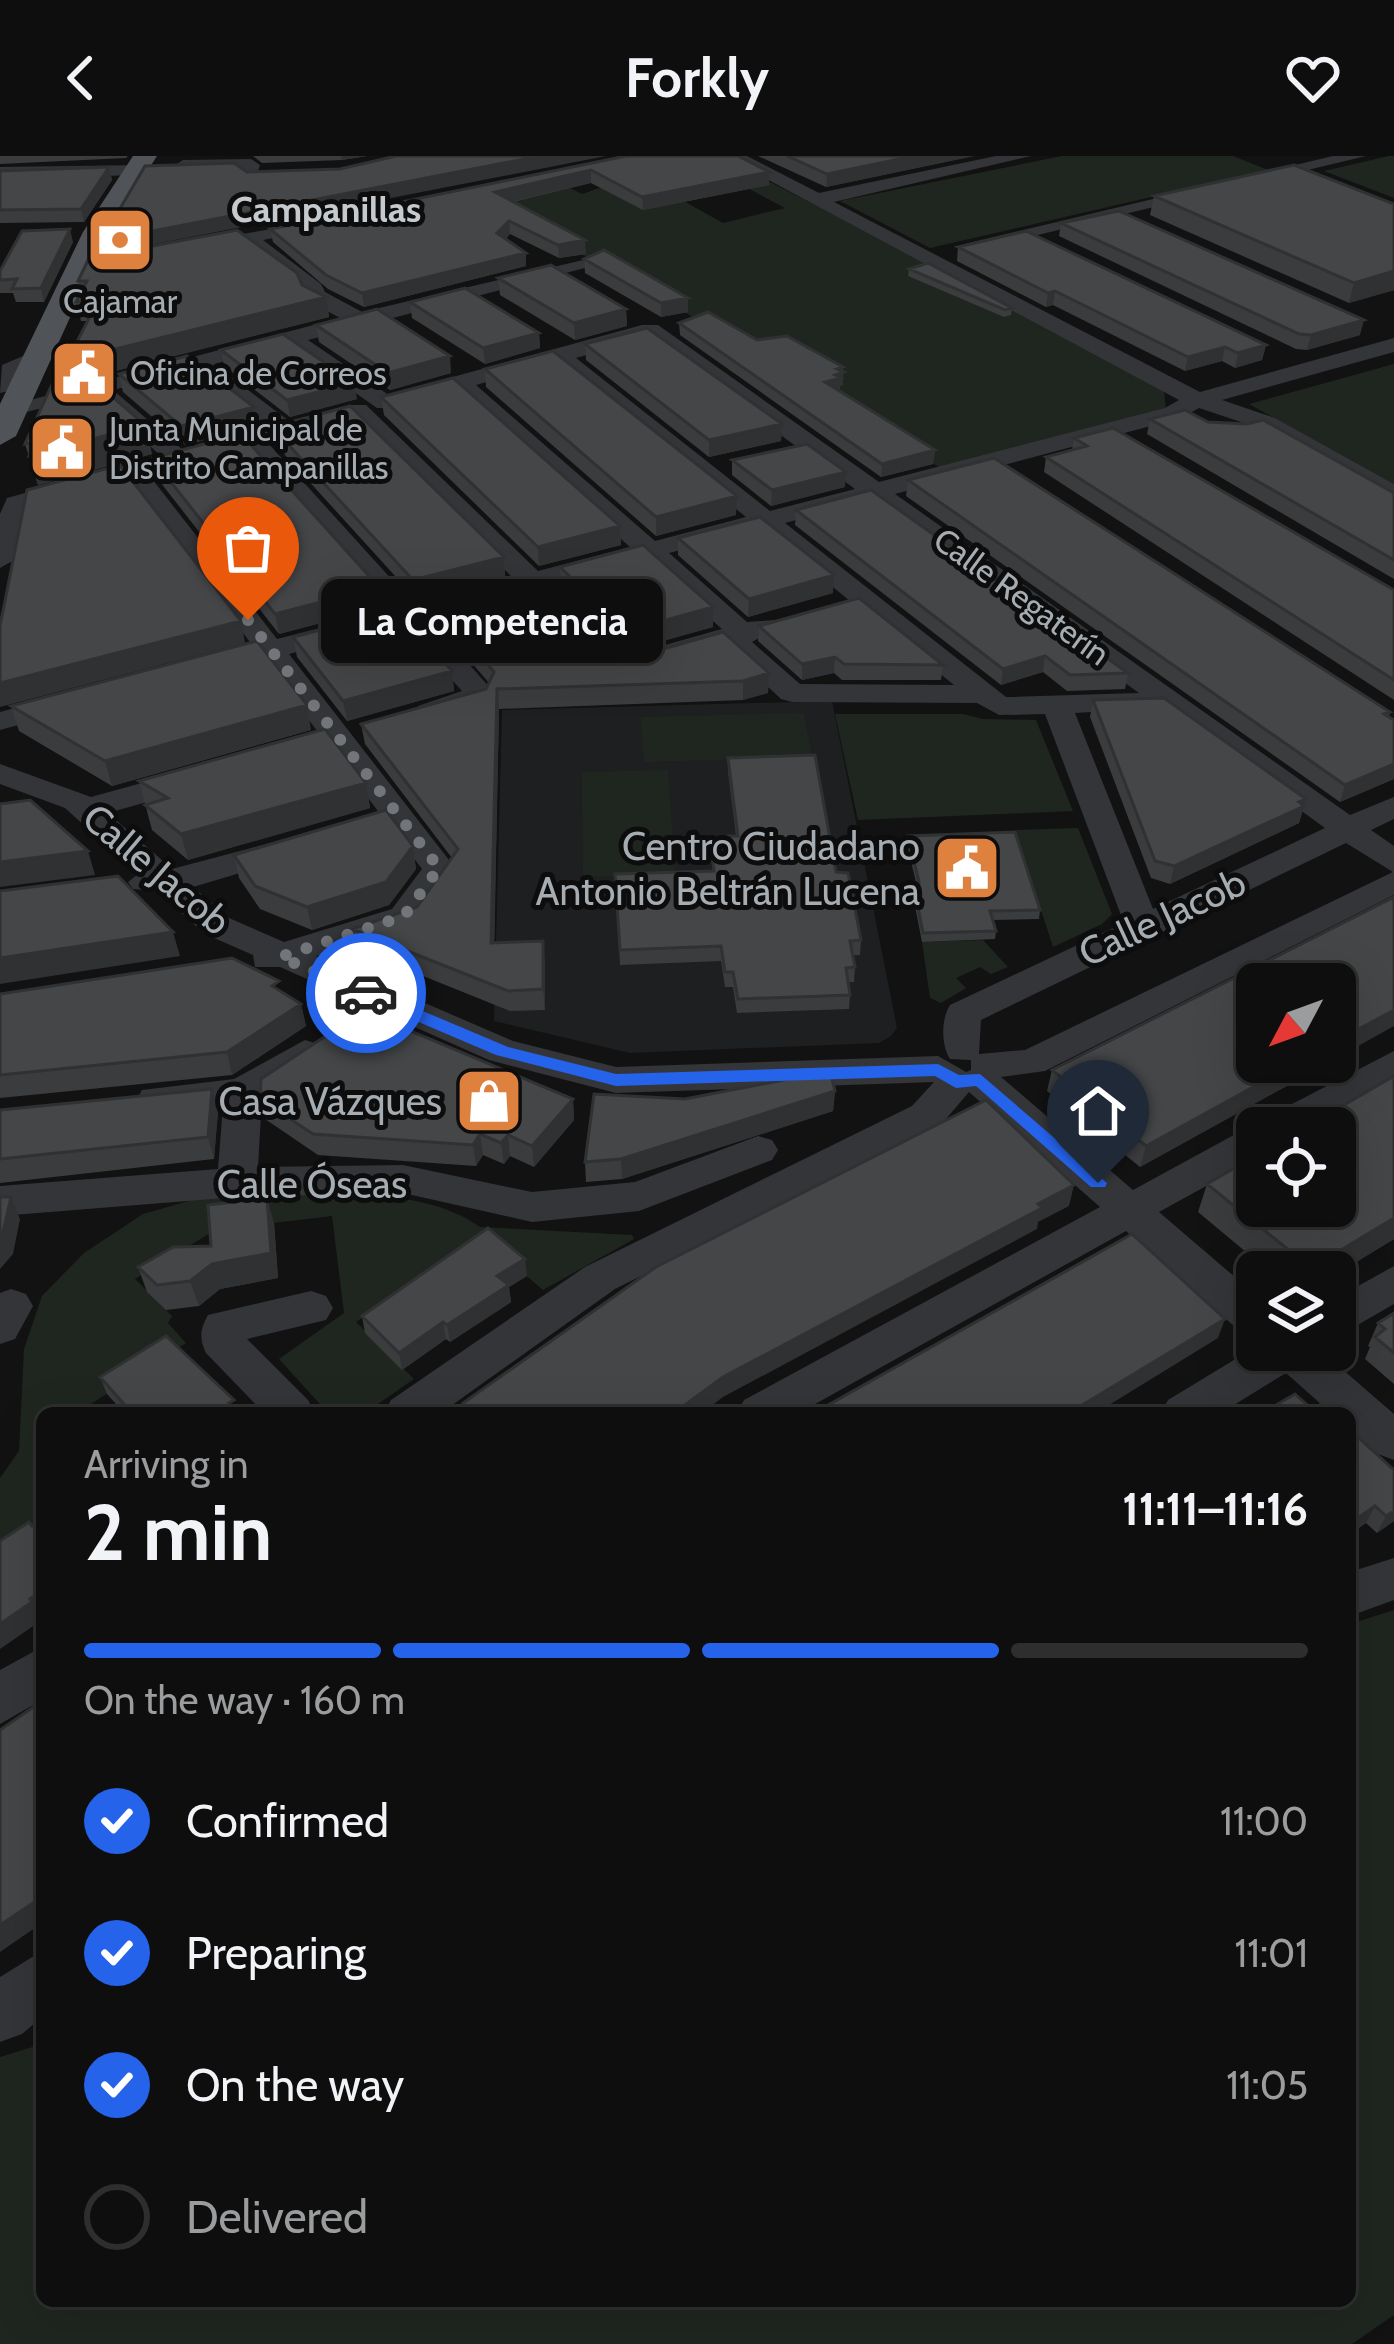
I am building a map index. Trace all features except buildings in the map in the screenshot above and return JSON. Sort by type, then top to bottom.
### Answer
[{"type":"main road","points":[[3,416],[89,268],[87,232],[140,164]]},
{"type":"street","points":[[733,156],[1197,400],[1267,423],[1394,495]]},
{"type":"street","points":[[1260,156],[1334,185]]},
{"type":"street","points":[[927,255],[1358,156]]},
{"type":"street","points":[[819,199],[1006,157]]},
{"type":"street","points":[[0,173],[228,160],[260,167],[250,197]]},
{"type":"street","points":[[880,165],[911,180]]},
{"type":"street","points":[[1117,212],[1152,227]]},
{"type":"street","points":[[171,252],[339,220]]},
{"type":"street","points":[[1026,232],[1062,250]]},
{"type":"street","points":[[245,237],[314,288],[315,295],[384,322]]},
{"type":"street","points":[[526,253],[563,276]]},
{"type":"street","points":[[3,416],[293,339],[482,298],[563,276],[593,260]]},
{"type":"street","points":[[1366,323],[1394,336]]},
{"type":"street","name":"Calle Regaterín","points":[[559,349],[654,325],[813,445],[1394,862]]},
{"type":"street","points":[[293,339],[372,406],[531,581],[620,667],[783,621]]},
{"type":"street","points":[[172,675],[1113,429],[1172,413],[1197,400],[1394,345]]},
{"type":"street","points":[[0,560],[16,503],[372,406],[559,349],[715,468],[766,519],[999,706],[1170,701]]},
{"type":"street","points":[[1281,356],[1307,368]]},
{"type":"street","points":[[198,363],[285,430]]},
{"type":"street","points":[[467,374],[742,632]]},
{"type":"street","points":[[98,388],[178,458]]},
{"type":"street","points":[[1113,429],[1154,453]]},
{"type":"street","points":[[251,439],[477,690],[476,698],[402,721]]},
{"type":"street","points":[[770,455],[813,445]]},
{"type":"street","points":[[997,459],[1036,485]]},
{"type":"street","points":[[133,470],[272,651],[351,735],[399,815],[439,868],[404,916],[280,957],[224,966]]},
{"type":"street","points":[[824,610],[865,598]]},
{"type":"street","points":[[742,632],[737,644],[792,693],[982,694]]},
{"type":"street","points":[[0,721],[107,692]]},
{"type":"street","points":[[1057,705],[1143,927]]},
{"type":"street","points":[[299,750],[351,735]]},
{"type":"street","points":[[19,811],[81,805],[235,768]]},
{"type":"street","name":"Calle Jacob","points":[[0,773],[81,805],[217,926],[502,1051],[616,1080],[965,1069],[1032,1062],[1394,882]]},
{"type":"street","name":"Calle Jacob","points":[[965,1069],[963,1014],[1394,807]]},
{"type":"street","points":[[119,885],[196,876],[399,815]]},
{"type":"street","points":[[110,1104],[243,1091],[382,1000]]},
{"type":"street","points":[[1317,1107],[1394,1064]]},
{"type":"street","points":[[416,1407],[600,1278],[926,1116],[965,1069],[1236,1303]]},
{"type":"street","points":[[237,1182],[243,1091]]},
{"type":"street","name":"Calle Óseas","points":[[0,1201],[237,1182],[403,1179],[532,1207],[639,1196],[758,1150]]},
{"type":"street","points":[[771,1407],[1236,1152]]},
{"type":"street","points":[[1356,1307],[1394,1282]]},
{"type":"street","points":[[286,1407],[221,1341],[223,1327],[311,1309]]},
{"type":"street","points":[[1194,1407],[1254,1371]]},
{"type":"street","points":[[1313,1371],[1355,1407]]},
{"type":"street","points":[[1356,1408],[1394,1441]]},
{"type":"street","points":[[1356,1592],[1394,1580]]},
{"type":"street","points":[[0,1700],[36,1674]]},
{"type":"street","points":[[1,2014],[36,1985]]},
{"type":"street","points":[[1,2014],[36,2003]]},
{"type":"shaded area","points":[[1062,156],[1233,156],[1268,170],[930,248],[840,201]]},
{"type":"shaded area","points":[[1389,156],[1394,156],[1394,198],[1324,171]]},
{"type":"shaded area","points":[[728,161],[899,247],[1164,391],[1166,409],[939,467],[727,336],[478,196],[552,179],[582,194],[637,175],[723,223],[785,208],[736,182]]},
{"type":"shaded area","points":[[1394,364],[1394,484],[1249,404]]},
{"type":"shaded area","points":[[832,701],[897,1028],[891,1036],[879,1043],[630,1053],[494,1021],[502,710]]},
{"type":"shaded area","points":[[804,713],[812,757],[644,762],[641,717]]},
{"type":"shaded area","points":[[835,714],[963,714],[1036,720],[1073,811],[858,820]]},
{"type":"shaded area","points":[[668,770],[675,875],[583,877],[582,772]]},
{"type":"shaded area","points":[[1078,828],[1112,914],[1102,924],[1053,947],[1015,830]]},
{"type":"shaded area","points":[[983,940],[1008,967],[991,974],[980,967],[956,978],[966,988],[941,1003],[930,998],[922,942]]},
{"type":"shaded area","points":[[231,1189],[325,1191],[428,1204],[480,1227],[632,1235],[634,1239],[543,1290],[482,1238],[356,1322],[414,1379],[374,1407],[323,1407],[279,1359],[344,1313],[332,1216],[215,1230],[135,1279],[172,1316],[168,1323],[186,1343],[86,1407],[36,1407],[36,1522],[0,1547],[0,1478],[19,1451],[24,1349],[42,1296],[84,1253],[143,1214]]},
{"type":"shaded area","points":[[1394,1610],[1394,2315],[1352,2344],[0,2344],[0,2057],[36,2046],[36,2307],[1356,2307],[1356,1622]]},
{"type":"way so far","points":[[248,620],[439,868],[404,916],[280,957],[366,993]]},
{"type":"place","name":"Cajamar","points":[[120,240]]},
{"type":"place","name":"Oficina de Correos","points":[[84,373]]},
{"type":"place","name":"Junta Municipal de Distrito Campanillas","points":[[62,448]]},
{"type":"place","name":"La Competencia","points":[[248,620]]},
{"type":"place","name":"Centro Ciudadano Antonio Beltrán Lucena","points":[[967,868]]},
{"type":"place","name":"Casa Vázques","points":[[489,1101]]},
{"type":"district","name":"Campanillas","points":[[326,209]]},
{"type":"route","points":[[366,993],[502,1051],[616,1080],[938,1070],[956,1082],[980,1080],[1098,1183]]}]
